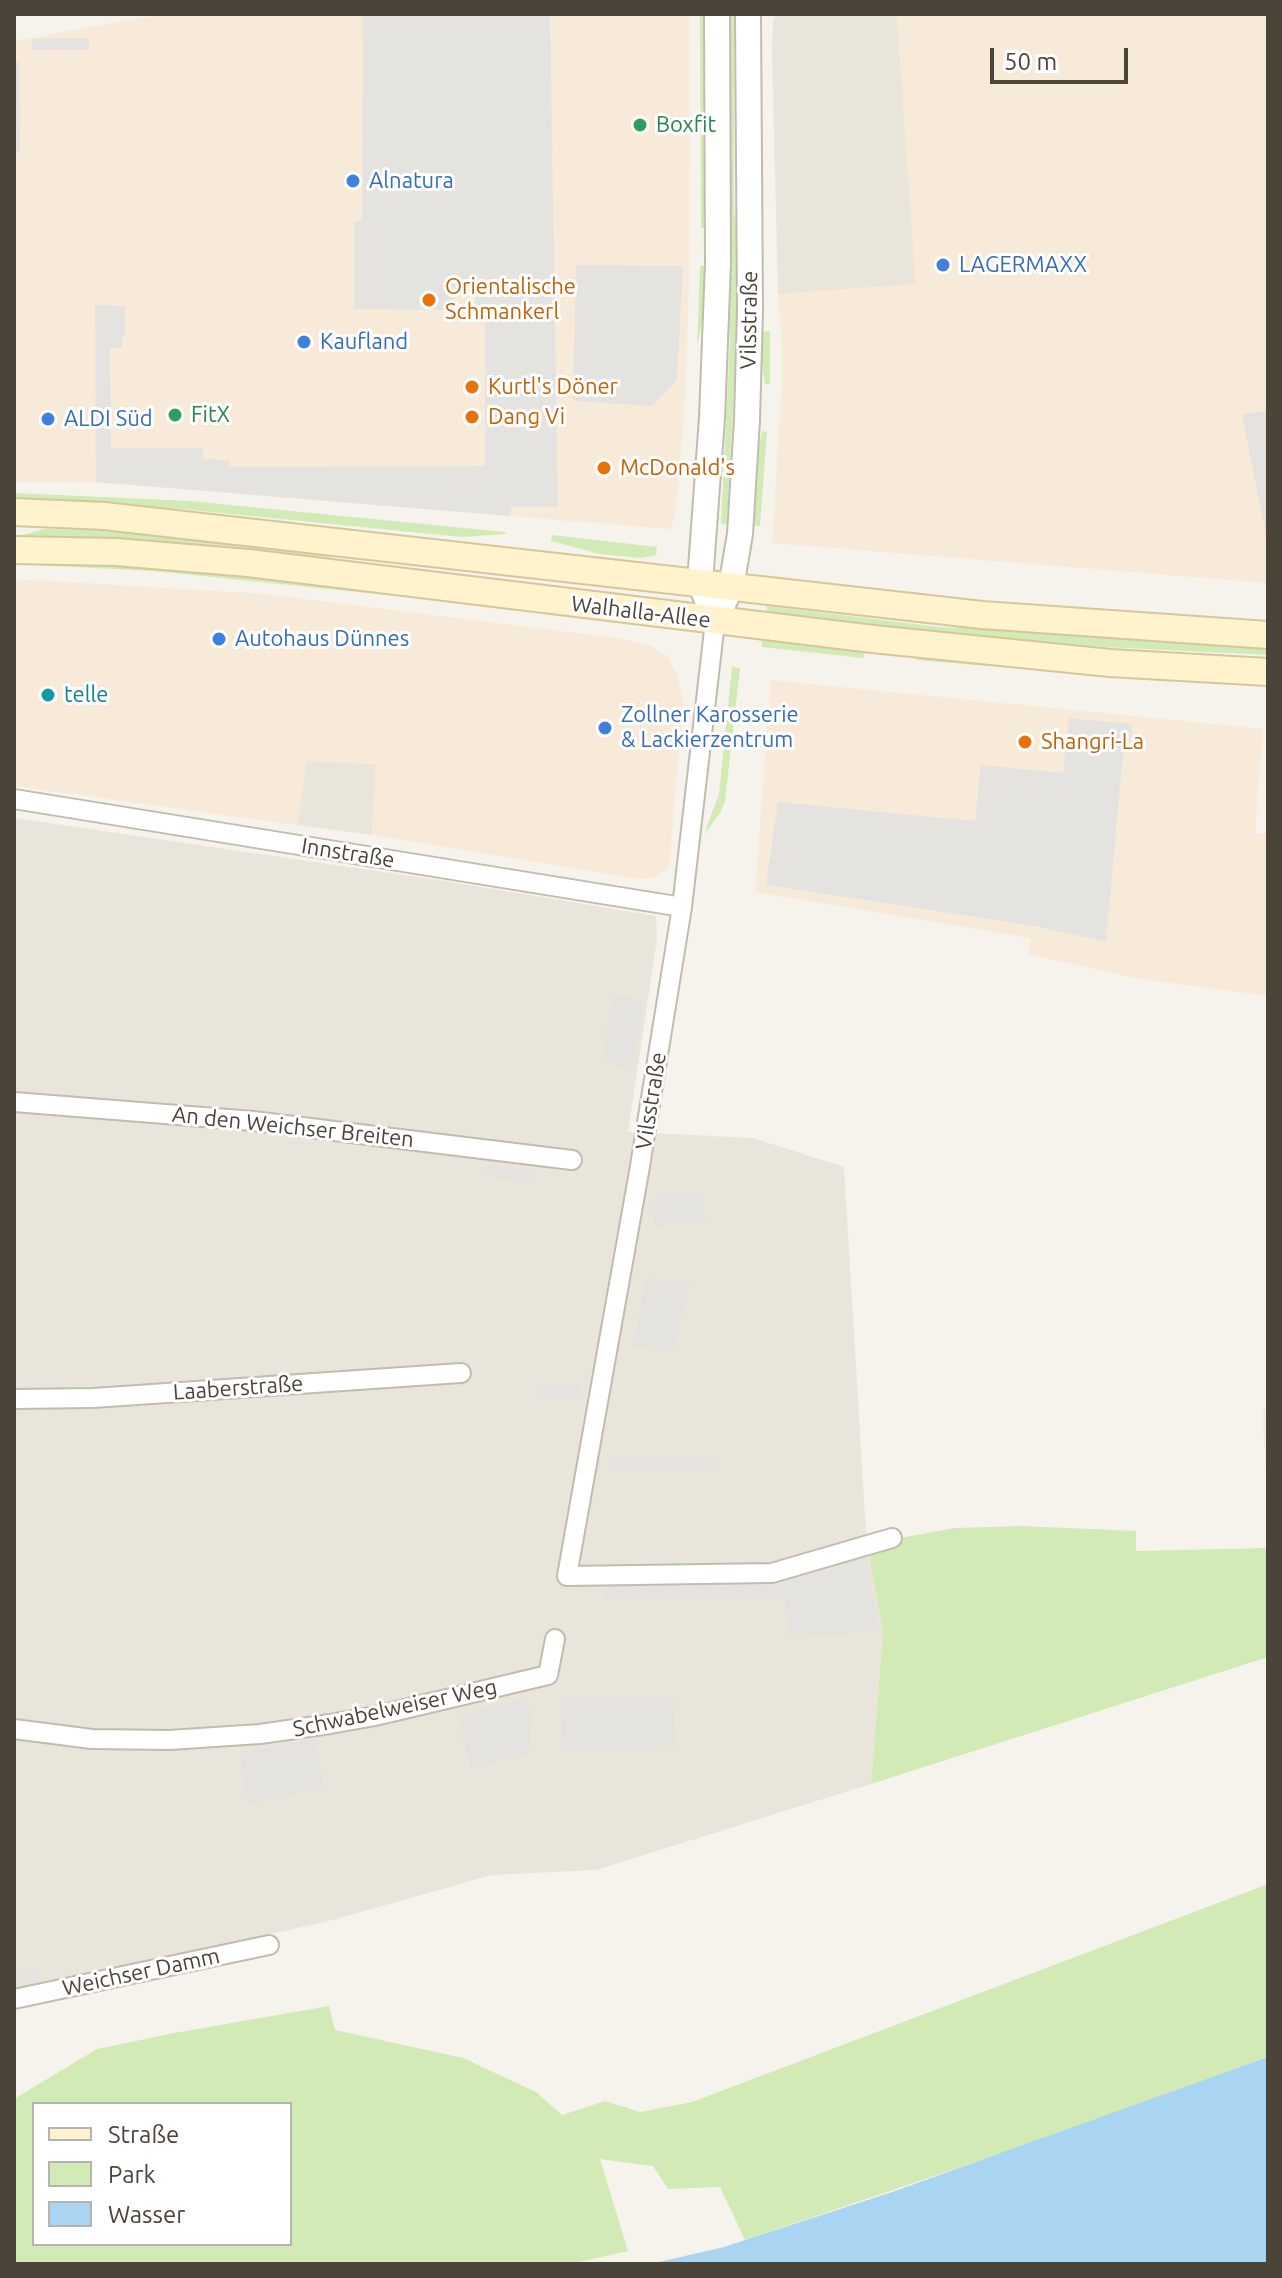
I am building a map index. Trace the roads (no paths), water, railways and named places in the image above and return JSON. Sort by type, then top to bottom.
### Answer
[{"type":"main road","name":"Walhalla-Allee","points":[[14,512],[104,516],[982,615],[1268,635]]},
{"type":"main road","name":"Walhalla-Allee","points":[[14,550],[116,552],[248,563],[715,622],[1094,661],[1268,672]]},
{"type":"street","name":"Vilsstraße","points":[[715,622],[700,582],[712,418],[718,263],[717,14]]},
{"type":"street","name":"Vilsstraße","points":[[748,14],[748,373],[740,534],[731,587],[715,622],[682,907],[638,1180],[567,1576],[772,1573],[892,1538]]},
{"type":"street","name":"Innstraße","points":[[14,799],[682,907]]},
{"type":"street","name":"An den Weichser Breiten","points":[[14,1102],[253,1121],[572,1160]]},
{"type":"street","name":"Laaberstraße","points":[[14,1399],[93,1398],[461,1373]]},
{"type":"street","name":"Schwabelweiser Weg","points":[[14,1729],[92,1739],[169,1740],[260,1734],[330,1724],[548,1675],[555,1639]]},
{"type":"street","name":"Weichser Damm","points":[[14,1999],[269,1945]]},
{"type":"water","points":[[1268,2057],[1268,2264],[650,2264],[724,2247],[895,2191]]},
{"type":"place","name":"Boxfit","points":[[640,125]]},
{"type":"place","name":"Alnatura","points":[[353,181]]},
{"type":"place","name":"LAGERMAXX","points":[[943,265]]},
{"type":"place","name":"Orientalische Schmankerl","points":[[429,300]]},
{"type":"place","name":"Kaufland","points":[[304,342]]},
{"type":"place","name":"Kurtl's Döner","points":[[472,387]]},
{"type":"place","name":"FitX","points":[[175,415]]},
{"type":"place","name":"Dang Vi","points":[[472,417]]},
{"type":"place","name":"ALDI Süd","points":[[48,419]]},
{"type":"place","name":"McDonald's","points":[[604,468]]},
{"type":"place","name":"Autohaus Dünnes","points":[[219,639]]},
{"type":"place","name":"telle","points":[[48,695]]},
{"type":"place","name":"Zollner Karosserie & Lackierzentrum","points":[[605,728]]},
{"type":"place","name":"Shangri-La","points":[[1025,742]]}]
